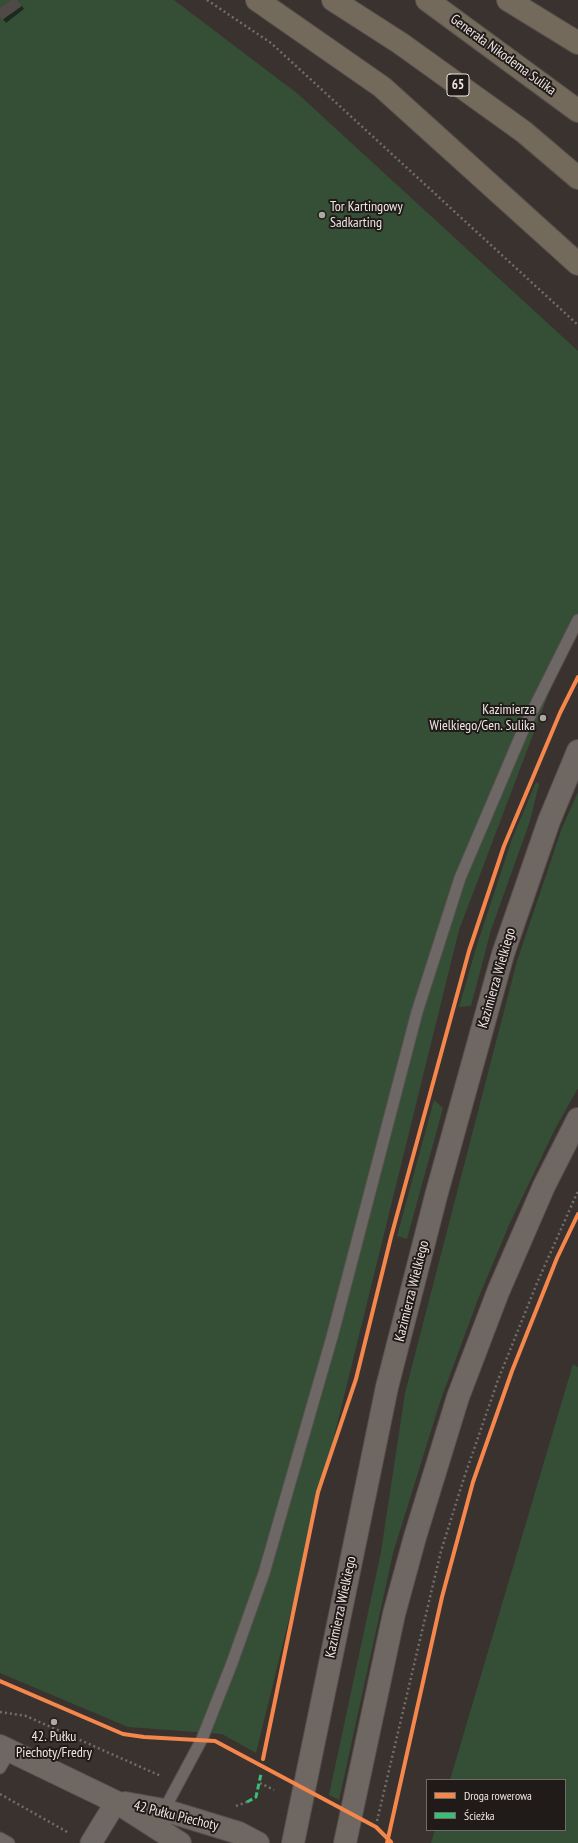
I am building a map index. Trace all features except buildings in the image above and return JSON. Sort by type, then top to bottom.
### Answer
[{"type":"highway","points":[[257,0],[382,87],[578,264]]},
{"type":"highway","name":"65","points":[[333,0],[413,52],[524,132],[578,178]]},
{"type":"highway","name":"Generała Nikodema Sulika","points":[[427,0],[578,111]]},
{"type":"highway","points":[[508,0],[578,43]]},
{"type":"main road","name":"Kazimierza Wielkiego","points":[[293,1843],[387,1387],[434,1204],[503,954],[549,822],[578,751]]},
{"type":"main road","points":[[345,1843],[394,1614],[458,1397],[501,1285],[544,1186],[578,1119]]},
{"type":"main road","name":"42 Pułku Piechoty","points":[[3,1755],[116,1802],[180,1843]]},
{"type":"main road","name":"42 Pułku Piechoty","points":[[116,1802],[164,1810],[239,1833],[258,1843]]},
{"type":"street","points":[[82,1839],[116,1802]]},
{"type":"lane","points":[[164,1810],[202,1739],[230,1670],[264,1573],[332,1337],[417,1012],[460,878],[524,728],[578,620]]},
{"type":"lane","points":[[0,1838],[9,1843]]},
{"type":"path","points":[[207,0],[271,43],[578,325]]},
{"type":"path","points":[[377,1821],[441,1551],[464,1478],[498,1380],[537,1283],[578,1191]]},
{"type":"path","points":[[0,1712],[26,1716],[179,1783]]},
{"type":"path","points":[[260,1783],[274,1790]]},
{"type":"path","points":[[0,1794],[82,1839]]},
{"type":"path","points":[[230,1809],[247,1802]]},
{"type":"green space","points":[[0,0],[174,0],[298,94],[578,351],[578,616],[459,930],[256,1753],[222,1734],[128,1727],[0,1673]]},
{"type":"green space","points":[[536,782],[539,784],[530,821],[491,930],[471,1006],[459,1007],[476,948],[512,839]]},
{"type":"green space","points":[[578,792],[578,1088],[555,1129],[509,1225],[478,1299],[440,1402],[393,1553],[339,1800],[329,1795],[381,1552],[405,1393],[517,961],[562,828]]},
{"type":"green space","points":[[434,1100],[443,1108],[407,1239],[397,1236]]},
{"type":"green space","points":[[573,1364],[578,1367],[578,1843],[431,1843],[435,1831],[566,1831],[566,1779],[450,1779]]},
{"type":"marked path","points":[[247,1802],[256,1797],[261,1774]]},
{"type":"cycle path","points":[[263,1759],[318,1492],[356,1379],[391,1237],[469,951],[504,846],[560,713],[578,677]]},
{"type":"cycle path","points":[[387,1843],[442,1597],[473,1482],[512,1371],[557,1258],[578,1214]]},
{"type":"cycle path","points":[[0,1681],[123,1734],[144,1737],[215,1741],[376,1827],[391,1842]]},
{"type":"place","name":"Tor Kartingowy Sadkarting","points":[[322,215]]},
{"type":"place","name":"Kazimierza Wielkiego/Gen. Sulika","points":[[543,718]]},
{"type":"place","name":"42. Pułku Piechoty/Fredry","points":[[54,1722]]}]
